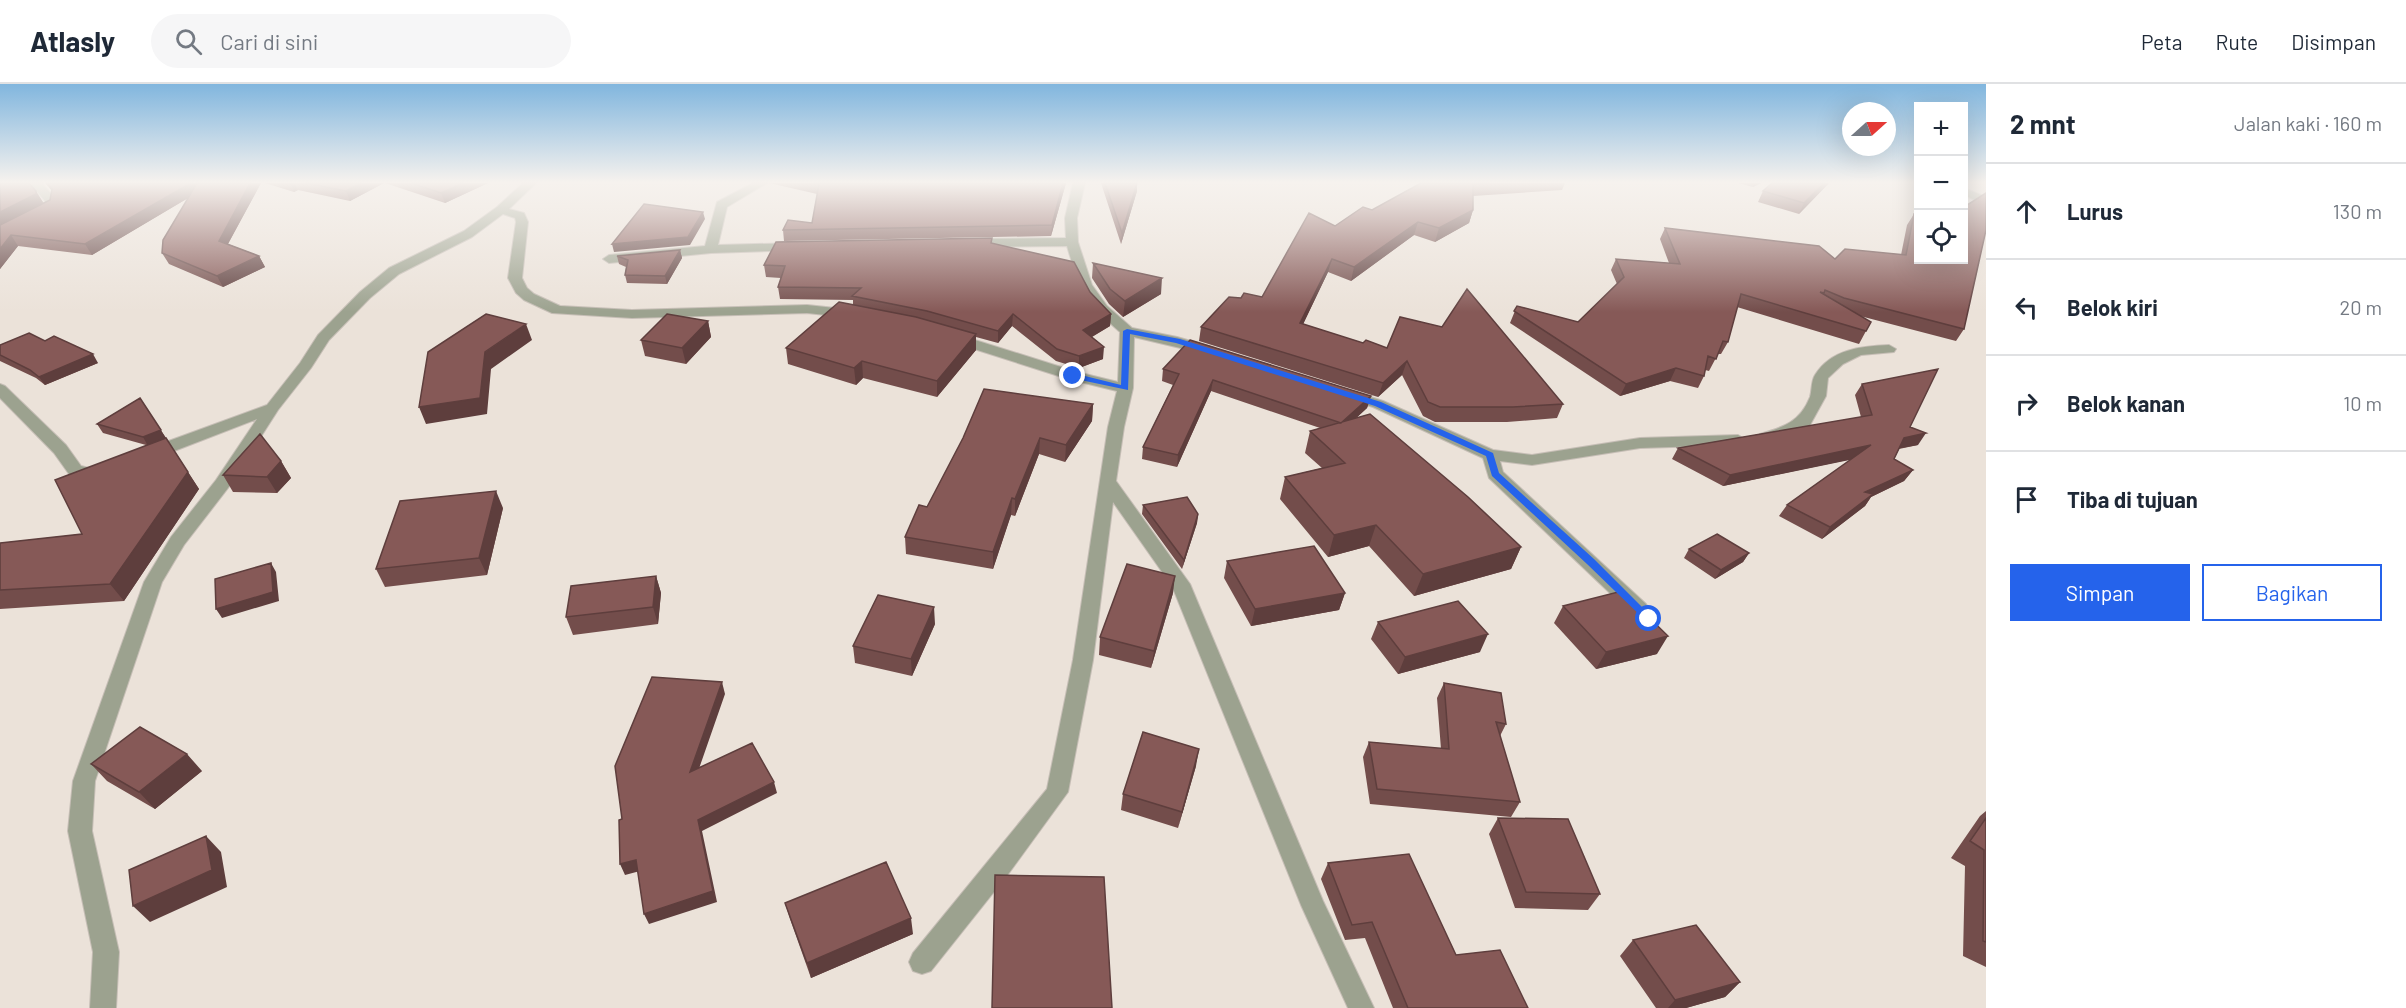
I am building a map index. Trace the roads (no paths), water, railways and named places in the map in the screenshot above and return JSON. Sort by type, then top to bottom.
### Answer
[{"type":"street","points":[[0,233],[13,226]]},
{"type":"street","points":[[103,1008],[106,952],[80,831],[84,781],[153,582],[177,541],[222,484],[272,408],[306,365],[323,338],[365,295],[394,271],[468,234],[479,226]]},
{"type":"street","points":[[521,226],[515,278],[521,290],[529,297],[556,310],[632,314],[807,309],[864,316]]},
{"type":"street","points":[[711,249],[716,226]]},
{"type":"street","points":[[1071,226],[1072,242],[1085,285],[1102,309],[1127,331],[1177,341],[1230,357]]},
{"type":"street","points":[[958,244],[1072,242]]},
{"type":"street","points":[[609,259],[711,249],[805,247]]},
{"type":"street","points":[[922,962],[1057,792],[1083,660],[1116,427],[1125,388],[1127,331]]},
{"type":"street","points":[[937,333],[1073,376],[1125,388]]},
{"type":"street","points":[[1335,390],[1378,404],[1490,455],[1532,460],[1640,443],[1723,441],[1772,436],[1804,422],[1818,396],[1821,377],[1838,361],[1857,351],[1889,349]]},
{"type":"street","points":[[0,389],[60,450],[75,470],[90,474],[118,465]]},
{"type":"street","points":[[139,458],[272,408]]},
{"type":"street","points":[[1490,455],[1495,474],[1591,561],[1649,619]]},
{"type":"street","points":[[1109,483],[1181,584],[1313,905],[1361,1008]]}]
